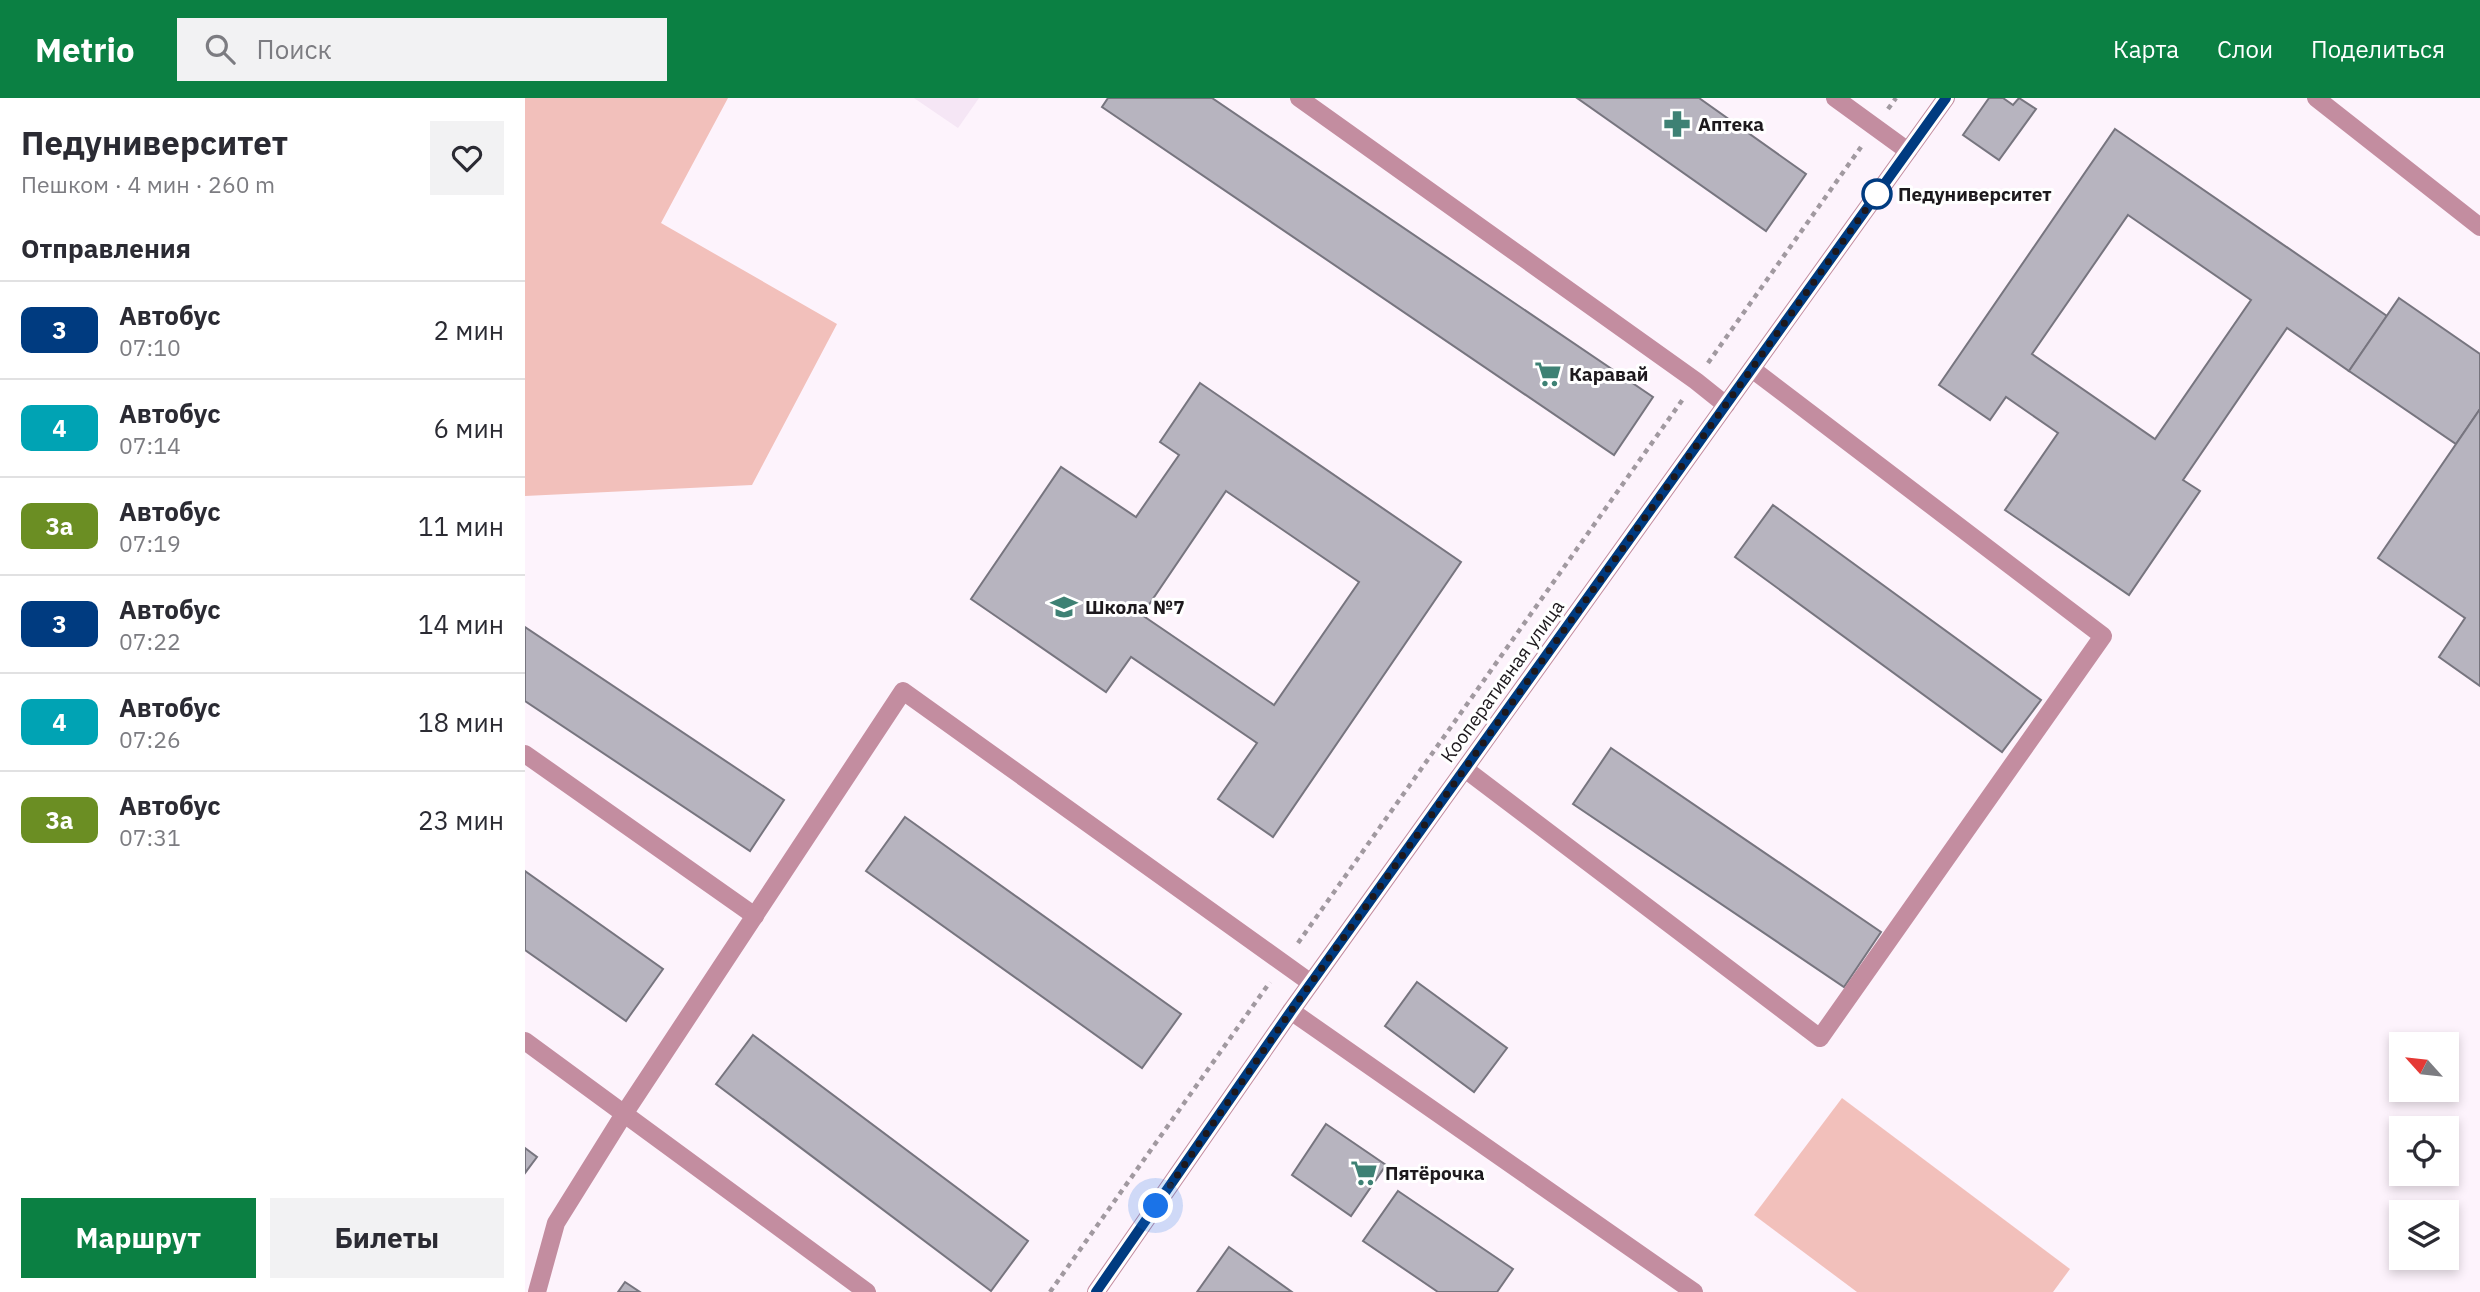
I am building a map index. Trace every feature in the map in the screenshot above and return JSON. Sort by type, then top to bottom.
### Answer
[{"type":"street","points":[[1299,98],[1726,405]]},
{"type":"street","points":[[1835,98],[1908,150]]},
{"type":"street","name":"Кооперативная улица","points":[[1096,1292],[1291,1011],[1946,98]]},
{"type":"street","points":[[2316,98],[2480,227]]},
{"type":"street","points":[[1465,769],[1820,1038],[2103,636],[1752,369]]},
{"type":"street","points":[[537,1292],[556,1223],[624,1114],[903,691],[1311,983]]},
{"type":"street","points":[[525,754],[755,916]]},
{"type":"street","points":[[1291,1011],[1694,1292]]},
{"type":"street","points":[[525,1041],[867,1292]]},
{"type":"path","points":[[1050,1292],[1896,98]]},
{"type":"shaded area","points":[[525,98],[728,98],[661,223],[837,324],[752,485],[525,496]]},
{"type":"shaded area","points":[[914,98],[979,98],[958,128]]},
{"type":"shaded area","points":[[1842,1098],[2070,1269],[2053,1292],[1857,1292],[1754,1215]]},
{"type":"building","points":[[1108,98],[1212,98],[1653,397],[1614,455],[1102,107]]},
{"type":"building","points":[[1577,98],[1699,98],[1806,174],[1766,231]]},
{"type":"building","points":[[1989,98],[2003,98],[2013,105],[2019,98],[2036,109],[1999,160],[1963,135]]},
{"type":"building","points":[[2115,129],[2387,316],[2349,371],[2287,328],[2183,480],[2200,491],[2129,595],[2005,510],[2058,433],[2006,397],[1990,420],[1939,385]],"holes":[[[2128,215],[2251,300],[2155,439],[2032,354]]]},
{"type":"building","points":[[2399,298],[2480,354],[2480,409],[2456,444],[2349,371]]},
{"type":"building","name":"Школа №7","points":[[1200,383],[1461,562],[1273,837],[1218,799],[1257,743],[1131,657],[1106,692],[971,599],[1061,467],[1136,517],[1179,455],[1160,442]],"holes":[[[1226,491],[1359,582],[1274,705],[1142,615]]]},
{"type":"building","points":[[2480,409],[2480,686],[2439,657],[2465,618],[2378,558]]},
{"type":"building","points":[[1773,505],[2041,700],[2002,752],[1735,557]]},
{"type":"building","points":[[525,627],[784,800],[750,851],[525,701]]},
{"type":"building","points":[[1611,748],[1881,932],[1844,987],[1573,804]]},
{"type":"building","points":[[905,817],[1181,1014],[1142,1068],[866,871]]},
{"type":"building","points":[[525,871],[663,969],[626,1021],[525,950]]},
{"type":"building","points":[[1417,982],[1507,1048],[1474,1092],[1385,1026]]},
{"type":"building","points":[[753,1035],[1028,1241],[991,1291],[716,1084]]},
{"type":"building","points":[[1326,1124],[1386,1165],[1351,1216],[1292,1175]]},
{"type":"building","points":[[525,1148],[537,1157],[525,1173]]},
{"type":"building","points":[[1398,1191],[1513,1269],[1497,1292],[1438,1292],[1363,1241]]},
{"type":"building","points":[[1229,1247],[1292,1292],[1197,1292]]},
{"type":"building","points":[[625,1282],[640,1292],[618,1292]]},
{"type":"bus line","name":"3","points":[[1096,1292],[1291,1011],[1946,98]]},
{"type":"place","name":"Аптека","points":[[1677,124]]},
{"type":"place","name":"Педуниверситет","points":[[1877,194]]},
{"type":"place","name":"Каравай","points":[[1548,374]]},
{"type":"place","name":"Школа №7","points":[[1064,607]]},
{"type":"place","name":"Пятёрочка","points":[[1364,1173]]},
{"type":"route","points":[[1156,1206],[1291,1011],[1877,194]]}]
